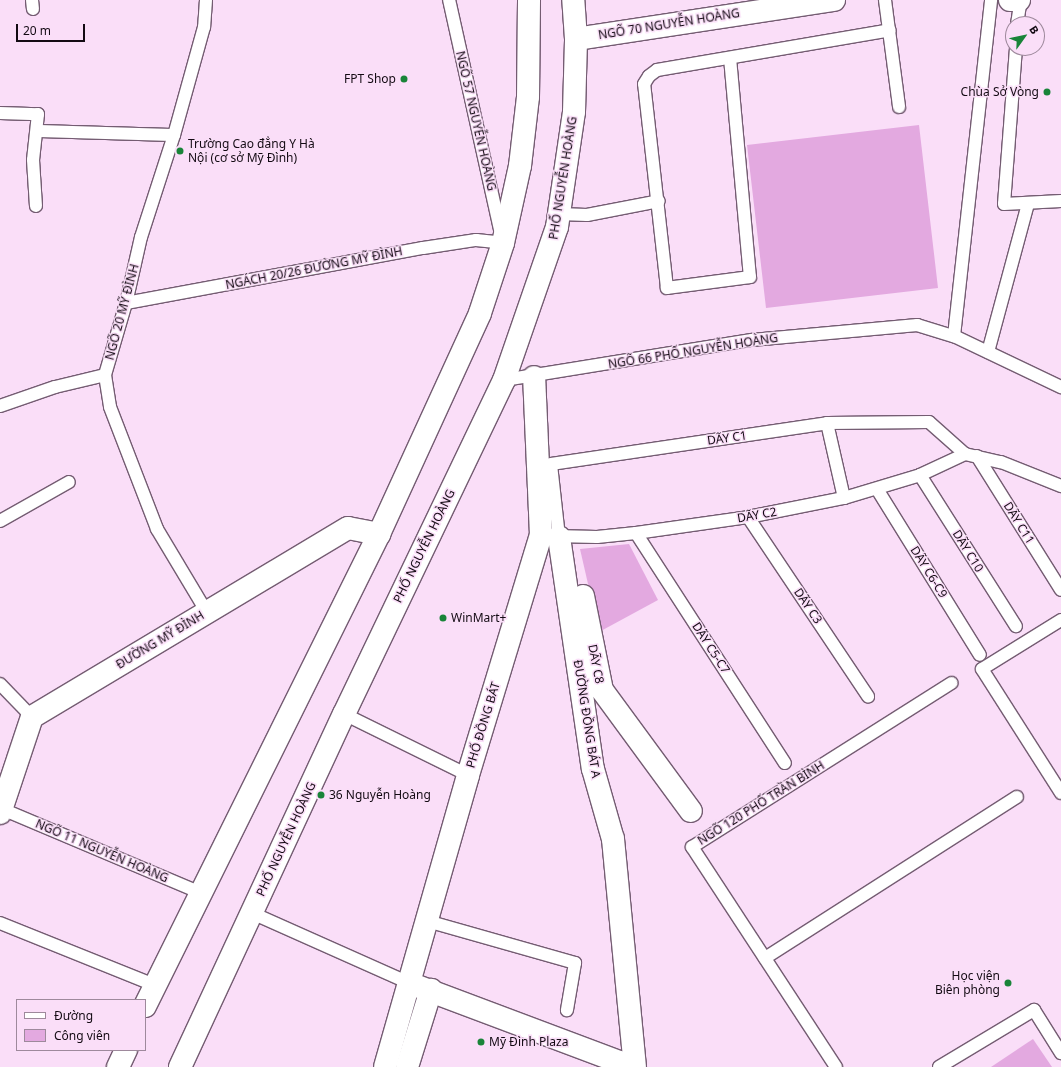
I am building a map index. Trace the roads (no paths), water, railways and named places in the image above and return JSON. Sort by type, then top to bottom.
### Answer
[{"type":"street","points":[[146,1004],[154,985],[203,894],[379,534],[480,313],[503,243],[520,166],[528,97],[529,0]]},
{"type":"street","name":"PHỐ NGUYỄN HOÀNG","points":[[180,1067],[344,714],[504,380],[543,274],[559,214],[574,112],[576,39],[573,0]]},
{"type":"street","name":"NGÕ 70 NGUYỄN HOÀNG","points":[[576,39],[743,6],[834,0]]},
{"type":"street","name":"PHỐ ĐỒNG BÁT","points":[[385,1067],[468,775],[557,536],[534,377]]},
{"type":"street","name":"ĐƯỜNG MỸ ĐÌNH","points":[[32,717],[206,611],[348,528],[379,534]]},
{"type":"street","name":"DÃY C8","points":[[557,536],[602,690],[691,811]]},
{"type":"street","name":"ĐƯỜNG ĐỒNG BÁT A","points":[[557,536],[593,769],[614,845],[631,1067]]},
{"type":"street","points":[[1,811],[32,717]]},
{"type":"street","points":[[409,983],[431,990],[631,1067]]},
{"type":"street","points":[[407,1067],[431,990]]},
{"type":"street","points":[[118,1067],[126,1051]]},
{"type":"lane","name":"NGÕ 20 MỸ ĐÌNH","points":[[206,0],[204,27],[174,135],[141,237],[126,303],[104,375],[110,407],[157,529],[206,611]]},
{"type":"lane","name":"NGÕ 57 NGUYỄN HOÀNG","points":[[449,0],[503,243]]},
{"type":"lane","points":[[885,0],[899,107]]},
{"type":"lane","points":[[954,336],[991,0]]},
{"type":"lane","points":[[1017,0],[1018,16]]},
{"type":"lane","points":[[730,58],[750,277],[667,288],[659,201],[644,84],[657,70],[890,30]]},
{"type":"lane","points":[[1015,56],[1004,204],[1028,204],[1061,201]]},
{"type":"lane","points":[[0,113],[38,114],[33,160],[36,206]]},
{"type":"lane","points":[[37,131],[174,135]]},
{"type":"lane","points":[[559,214],[587,214],[659,201]]},
{"type":"lane","points":[[988,352],[1028,204]]},
{"type":"lane","name":"NGÁCH 20/26 ĐƯỜNG MỸ ĐÌNH","points":[[126,303],[423,248],[476,240],[503,243]]},
{"type":"lane","name":"NGÕ 66 PHỐ NGUYỄN HOÀNG","points":[[504,380],[534,377],[752,340],[917,325],[954,336],[1061,386]]},
{"type":"lane","points":[[0,406],[55,387],[104,375]]},
{"type":"lane","name":"DÃY C1","points":[[557,536],[551,464],[827,423],[929,422],[971,455]]},
{"type":"lane","points":[[827,423],[844,498]]},
{"type":"lane","points":[[971,455],[1001,462],[1061,486]]},
{"type":"lane","name":"DÃY C2","points":[[557,536],[636,533],[748,517],[877,490],[971,455]]},
{"type":"lane","name":"DÃY C11","points":[[971,455],[1061,590]]},
{"type":"lane","name":"DÃY C10","points":[[920,475],[1016,626]]},
{"type":"lane","points":[[0,521],[69,482]]},
{"type":"lane","name":"DÃY C6-C9","points":[[877,490],[980,655]]},
{"type":"lane","name":"DÃY C3","points":[[748,517],[868,696]]},
{"type":"lane","name":"DÃY C5-C7","points":[[636,533],[785,763]]},
{"type":"lane","points":[[1061,620],[982,669],[1056,775],[1061,793]]},
{"type":"lane","name":"NGÕ 120 PHỐ TRẦN BÌNH","points":[[836,1067],[692,847],[951,683]]},
{"type":"lane","points":[[0,684],[32,717]]},
{"type":"lane","points":[[344,714],[468,775]]},
{"type":"lane","points":[[765,958],[1017,797]]},
{"type":"lane","name":"NGÕ 11 NGUYỄN HOÀNG","points":[[1,811],[203,894]]},
{"type":"lane","points":[[252,912],[409,983]]},
{"type":"lane","points":[[427,921],[575,963],[567,1010]]},
{"type":"lane","points":[[0,923],[154,985]]},
{"type":"lane","points":[[939,1067],[1034,1010],[1061,1052]]},
{"type":"place","name":"FPT Shop","points":[[404,79]]},
{"type":"place","name":"Chùa Sở Vòng","points":[[1047,92]]},
{"type":"place","name":"Trường Cao đẳng Y Hà Nội (cơ sở Mỹ Đình)","points":[[180,151]]},
{"type":"place","name":"WinMart+","points":[[443,618]]},
{"type":"place","name":"36 Nguyễn Hoàng","points":[[321,795]]},
{"type":"place","name":"Học viện Biên phòng","points":[[1008,983]]},
{"type":"place","name":"Mỹ Đình Plaza","points":[[481,1042]]}]
